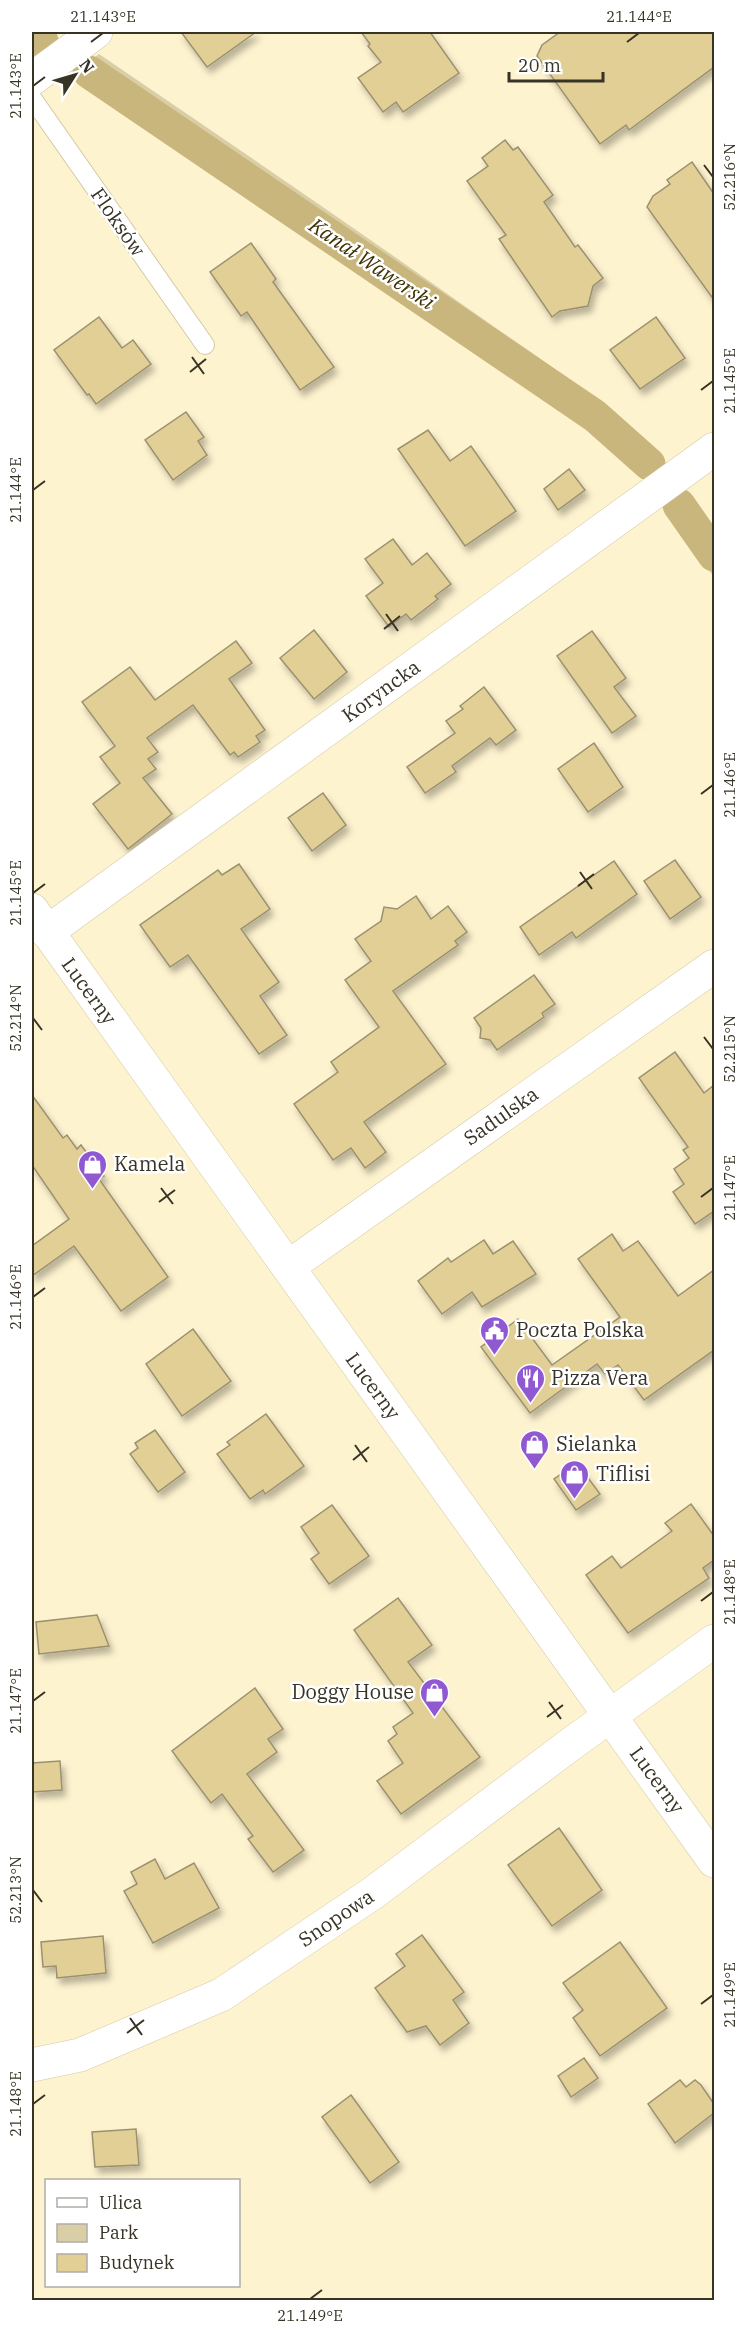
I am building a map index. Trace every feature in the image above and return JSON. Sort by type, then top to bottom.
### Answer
[{"type":"street","points":[[32,79],[96,32]]},
{"type":"street","name":"Koryncka","points":[[39,921],[714,449]]},
{"type":"street","name":"Lucerny","points":[[39,921],[714,1861]]},
{"type":"street","name":"Sadulska","points":[[288,1267],[714,966]]},
{"type":"street","name":"Snopowa","points":[[32,2066],[80,2055],[221,1995],[373,1893],[714,1641]]},
{"type":"lane","name":"Floksów","points":[[32,98],[205,345]]},
{"type":"green space","points":[[99,54],[375,243],[570,381],[620,422],[662,468],[647,480],[589,423],[433,321],[70,75]]},
{"type":"green space","points":[[689,495],[714,532],[714,577],[666,512]]},
{"type":"building","points":[[181,32],[256,32],[207,67]]},
{"type":"building","points":[[361,32],[430,32],[459,73],[403,112],[396,102],[383,112],[358,78],[381,62],[368,46],[370,44]]},
{"type":"building","points":[[560,32],[714,32],[714,67],[629,130],[626,125],[600,144],[537,56],[542,45]]},
{"type":"building","points":[[505,140],[513,150],[518,147],[553,195],[544,202],[575,247],[578,245],[603,278],[593,286],[588,306],[560,311],[552,317],[499,239],[506,235],[467,181],[488,166],[482,158]]},
{"type":"building","points":[[692,162],[714,194],[714,300],[647,207],[653,196],[670,184],[667,180]]},
{"type":"building","points":[[251,243],[276,279],[273,282],[334,367],[300,390],[247,312],[241,316],[210,272]]},
{"type":"building","points":[[99,317],[122,348],[133,340],[151,364],[96,404],[54,350]]},
{"type":"building","points":[[656,317],[685,358],[640,389],[610,350]]},
{"type":"building","points":[[186,412],[204,437],[198,441],[207,455],[173,480],[145,440]]},
{"type":"building","points":[[428,430],[450,461],[471,446],[516,511],[465,546],[398,449]]},
{"type":"building","points":[[569,469],[585,490],[558,510],[544,489]]},
{"type":"building","points":[[393,539],[412,565],[427,553],[451,584],[435,596],[438,599],[411,620],[406,614],[389,627],[366,596],[383,583],[365,559]]},
{"type":"building","points":[[314,630],[347,672],[314,699],[280,658]]},
{"type":"building","points":[[592,631],[626,678],[614,687],[636,716],[612,733],[557,656]]},
{"type":"building","points":[[236,641],[252,663],[229,679],[265,730],[256,736],[260,742],[238,757],[234,752],[230,755],[193,705],[147,738],[158,752],[148,759],[156,769],[143,778],[172,814],[128,849],[93,804],[120,783],[100,757],[115,746],[82,702],[130,667],[155,700]]},
{"type":"building","points":[[484,687],[516,730],[496,745],[490,738],[452,766],[456,772],[425,793],[407,767],[455,733],[446,721],[463,709],[460,706]]},
{"type":"building","points":[[594,743],[623,787],[588,812],[558,769]]},
{"type":"building","points":[[323,793],[346,825],[312,851],[288,818]]},
{"type":"building","points":[[675,860],[701,897],[670,919],[644,881]]},
{"type":"building","points":[[614,861],[637,894],[576,938],[572,932],[539,955],[520,927]]},
{"type":"building","points":[[239,864],[270,909],[241,929],[279,982],[260,996],[287,1035],[259,1054],[188,955],[170,967],[140,925],[218,870],[222,875]]},
{"type":"building","points":[[416,896],[431,919],[448,906],[467,932],[455,941],[458,945],[393,991],[446,1064],[364,1122],[386,1152],[365,1168],[351,1148],[333,1160],[294,1104],[338,1072],[331,1062],[379,1027],[345,980],[371,961],[355,939],[381,921],[384,907],[397,909]]},
{"type":"building","points":[[534,975],[555,1004],[542,1013],[544,1017],[497,1050],[490,1040],[480,1038],[481,1028],[474,1018]]},
{"type":"building","points":[[675,1052],[704,1093],[714,1085],[714,1211],[695,1224],[673,1192],[684,1184],[674,1169],[689,1158],[683,1150],[688,1147],[639,1078]]},
{"type":"building","points":[[32,1095],[63,1138],[67,1135],[77,1149],[81,1145],[104,1176],[99,1179],[168,1277],[121,1311],[74,1246],[32,1276],[32,1246],[69,1219],[32,1165]]},
{"type":"building","points":[[612,1234],[623,1251],[638,1241],[678,1296],[714,1270],[714,1350],[644,1400],[618,1365],[605,1374],[597,1364],[530,1413],[481,1347],[518,1319],[552,1365],[620,1317],[578,1259]]},
{"type":"building","points":[[484,1240],[493,1254],[513,1241],[536,1274],[482,1307],[472,1292],[442,1314],[418,1281],[448,1258],[451,1262]]},
{"type":"building","points":[[193,1329],[231,1381],[182,1416],[146,1364]]},
{"type":"building","points":[[266,1414],[304,1466],[265,1494],[263,1490],[250,1499],[217,1454],[230,1445],[227,1442]]},
{"type":"building","points":[[155,1430],[185,1472],[158,1492],[130,1454],[138,1448],[135,1443]]},
{"type":"building","points":[[577,1463],[600,1494],[576,1510],[554,1479]]},
{"type":"building","points":[[691,1504],[714,1536],[714,1560],[703,1568],[709,1578],[628,1633],[586,1575],[612,1556],[621,1568],[672,1531],[665,1523]]},
{"type":"building","points":[[332,1505],[369,1556],[329,1584],[311,1559],[319,1553],[301,1527]]},
{"type":"building","points":[[398,1598],[432,1645],[408,1662],[480,1757],[401,1814],[377,1781],[403,1763],[388,1741],[397,1734],[393,1727],[413,1713],[354,1630]]},
{"type":"building","points":[[97,1615],[109,1646],[39,1654],[36,1622]]},
{"type":"building","points":[[255,1688],[283,1729],[268,1739],[277,1752],[247,1774],[304,1850],[273,1872],[248,1839],[253,1836],[222,1794],[211,1803],[172,1751]]},
{"type":"building","points":[[60,1761],[62,1790],[32,1792],[32,1763]]},
{"type":"building","points":[[559,1828],[602,1890],[552,1926],[508,1865]]},
{"type":"building","points":[[155,1859],[165,1879],[194,1863],[219,1908],[153,1943],[124,1891],[137,1884],[131,1872]]},
{"type":"building","points":[[422,1935],[464,1992],[453,2000],[469,2023],[440,2045],[426,2026],[407,2032],[375,1988],[405,1966],[396,1954]]},
{"type":"building","points":[[103,1936],[106,1973],[57,1978],[56,1966],[43,1967],[41,1942]]},
{"type":"building","points":[[620,1942],[667,2008],[600,2056],[573,2018],[583,2010],[563,1983]]},
{"type":"building","points":[[584,2058],[598,2078],[571,2097],[558,2076]]},
{"type":"building","points":[[680,2080],[686,2087],[695,2080],[701,2085],[714,2104],[714,2113],[675,2143],[648,2104]]},
{"type":"building","points":[[351,2095],[399,2162],[370,2183],[322,2117]]},
{"type":"building","points":[[136,2129],[139,2165],[95,2167],[92,2132]]},
{"type":"waterway","name":"Kanał Wawerski","points":[[32,35],[42,41]]},
{"type":"waterway","name":"Kanał Wawerski","points":[[89,72],[595,416],[649,464]]},
{"type":"waterway","name":"Kanał Wawerski","points":[[679,505],[714,555]]},
{"type":"place","name":"Kamela","points":[[93,1190]]},
{"type":"place","name":"Poczta Polska","points":[[495,1356]]},
{"type":"place","name":"Pizza Vera","points":[[530,1404]]},
{"type":"place","name":"Sielanka","points":[[535,1470]]},
{"type":"place","name":"Tiflisi","points":[[575,1500]]},
{"type":"place","name":"Doggy House","points":[[435,1718]]}]
